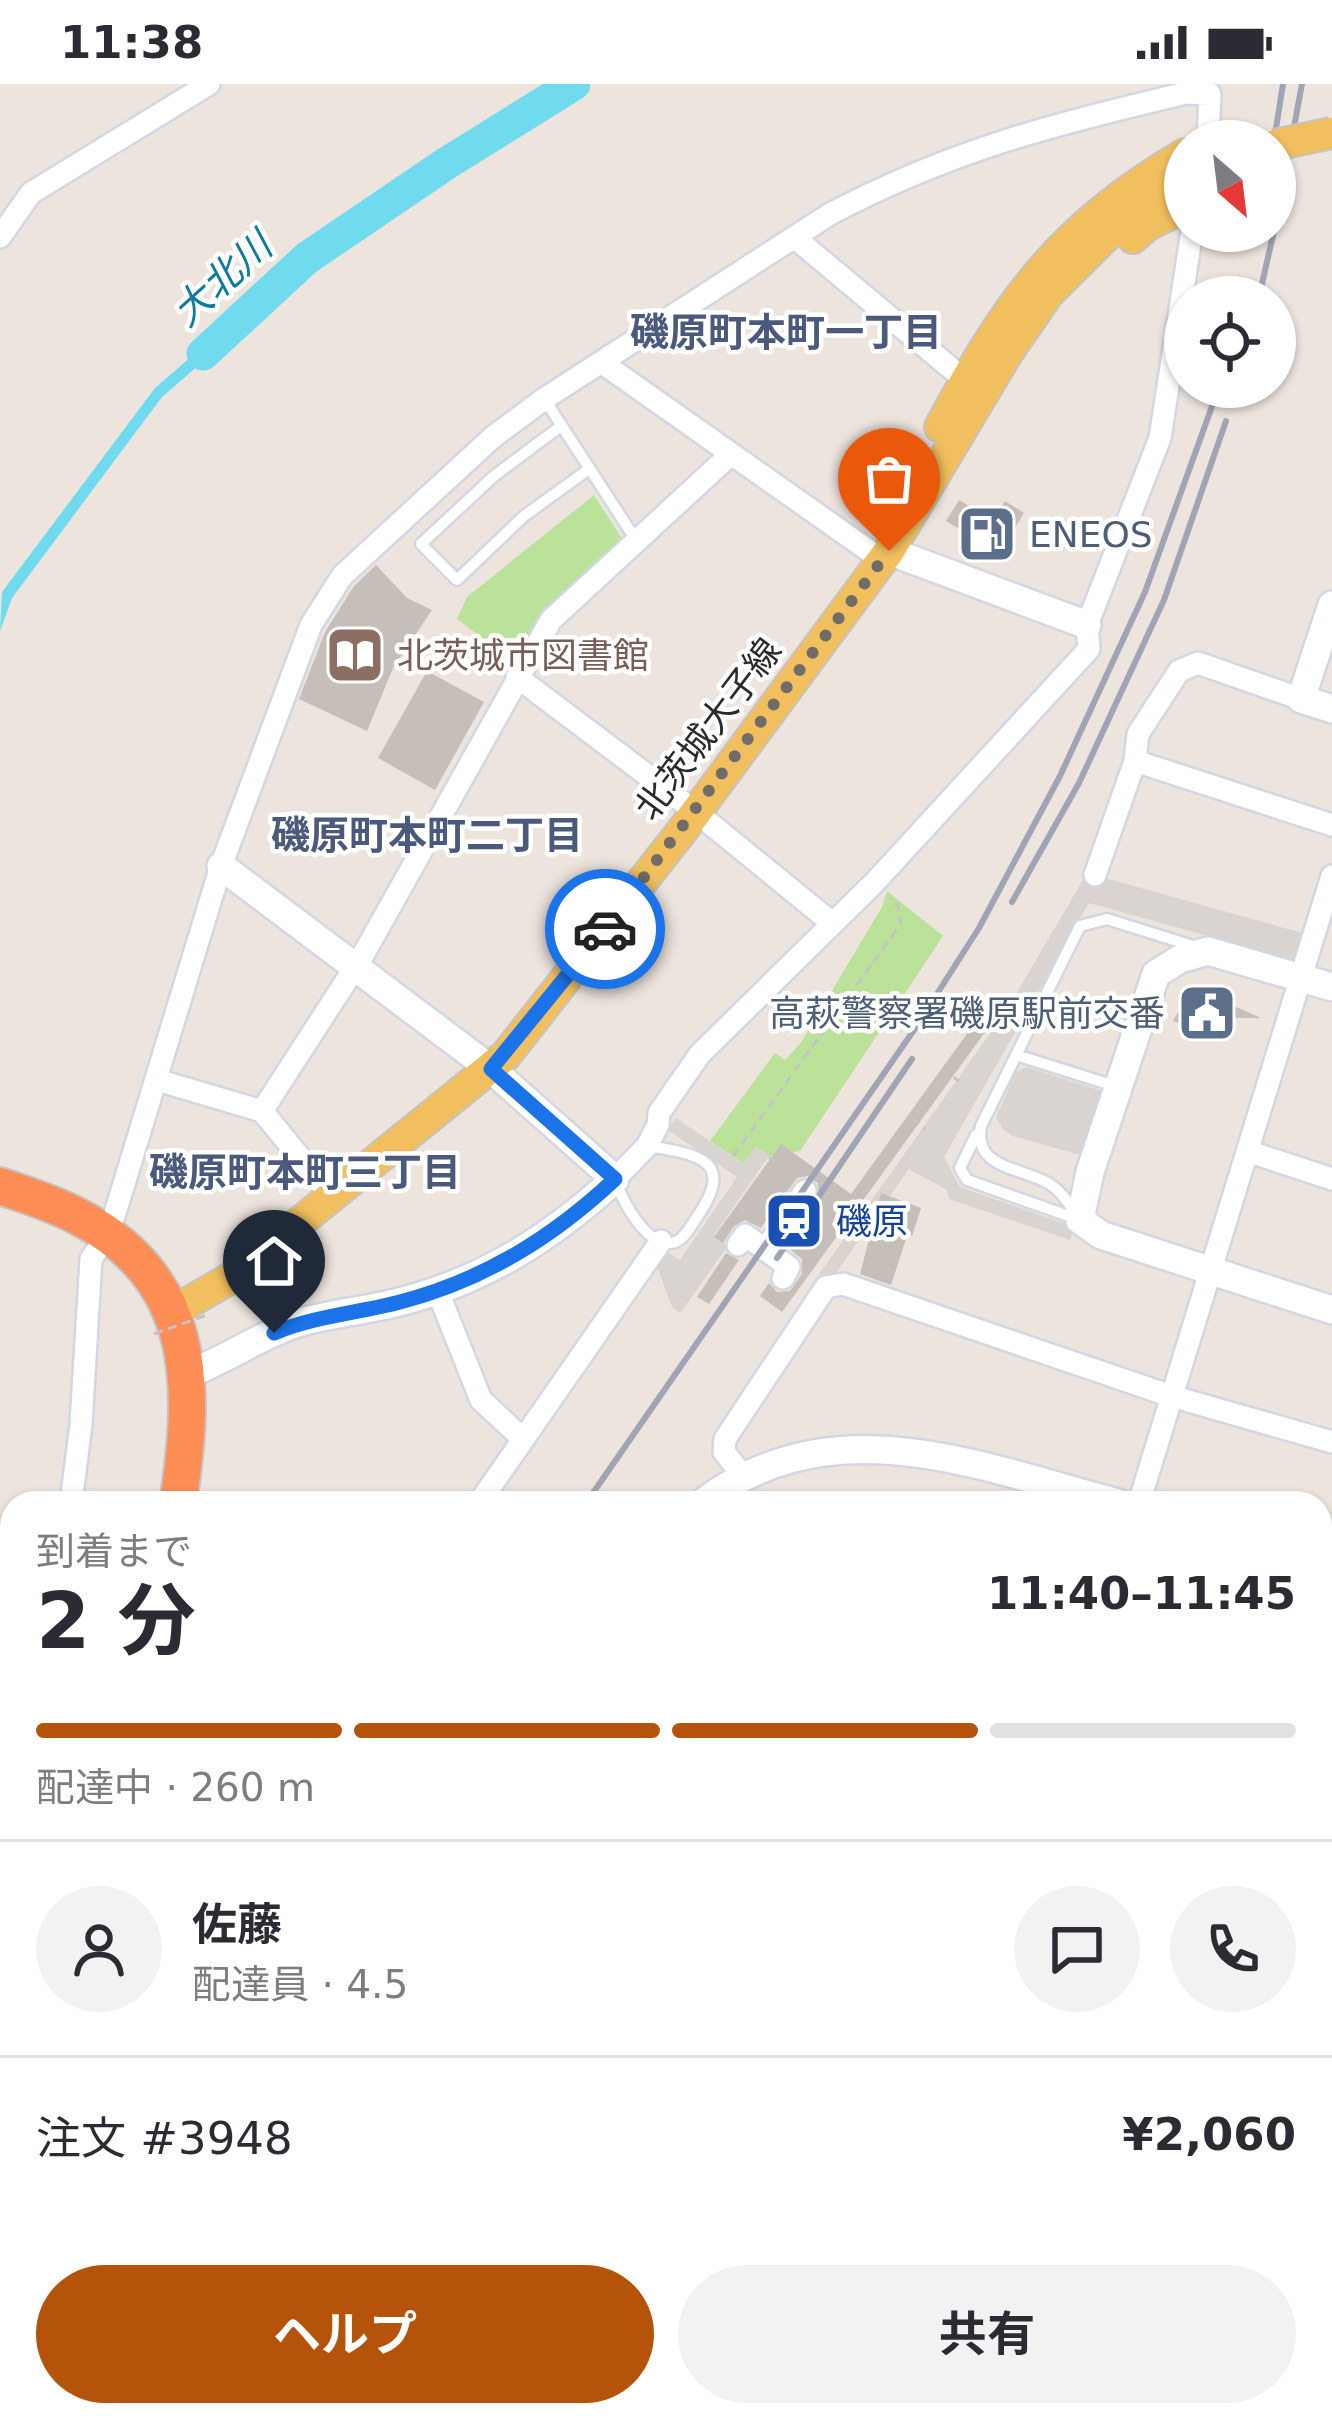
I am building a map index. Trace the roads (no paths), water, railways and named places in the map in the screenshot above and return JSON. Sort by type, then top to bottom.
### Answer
[{"type":"highway","points":[[0,1186],[71,1212],[108,1234],[150,1274],[178,1320],[188,1374],[189,1421],[180,1491]]},
{"type":"main road","points":[[1296,141],[1332,133]]},
{"type":"main road","points":[[916,506],[917,472],[965,380],[1026,285],[1077,229],[1164,167]]},
{"type":"main road","name":"北茨城大子線","points":[[178,1320],[491,1069],[516,1043],[696,812],[886,555],[1048,294],[1086,252],[1134,211],[1164,193]]},
{"type":"main road","points":[[916,506],[958,472],[1042,335],[1078,290],[1148,225],[1164,217]]},
{"type":"street","points":[[0,237],[31,193],[208,84]]},
{"type":"street","points":[[73,1491],[91,1259],[108,1234],[221,866],[321,606],[360,557],[493,437],[544,399],[830,214],[915,172],[1047,125],[1186,93],[1210,94],[1209,120]]},
{"type":"street","points":[[795,238],[965,380]]},
{"type":"street","points":[[188,1374],[292,1325],[438,1292],[506,1262],[558,1228],[647,1146],[659,1113],[700,1054],[874,884],[1082,659],[1089,649],[1087,625],[1160,439],[1189,252]]},
{"type":"street","points":[[601,362],[730,455],[886,555],[1087,625]]},
{"type":"street","points":[[262,1111],[355,969],[550,620],[730,455]]},
{"type":"street","points":[[1301,699],[1332,605]]},
{"type":"street","points":[[1095,875],[1135,761],[1138,734],[1179,671],[1198,663],[1332,709]]},
{"type":"street","points":[[518,677],[832,923]]},
{"type":"street","points":[[1135,761],[1332,825]]},
{"type":"street","points":[[221,866],[491,1069],[615,1179]]},
{"type":"street","points":[[1142,1491],[1332,877]]},
{"type":"street","points":[[1332,987],[1208,951],[1180,959],[1156,974],[1090,1172],[1080,1220],[1101,1234],[1332,1310]]},
{"type":"street","points":[[157,1080],[262,1111],[333,1198]]},
{"type":"street","points":[[1250,1152],[1332,1179]]},
{"type":"street","points":[[783,1273],[748,1245],[805,1191]]},
{"type":"street","points":[[487,1491],[662,1240]]},
{"type":"street","points":[[744,1477],[724,1452],[725,1439],[826,1287],[843,1284],[1171,1396],[1332,1442]]},
{"type":"street","points":[[438,1292],[481,1400],[524,1439]]},
{"type":"street","points":[[721,1491],[796,1457],[856,1447],[932,1454],[1072,1491]]},
{"type":"lane","points":[[544,399],[638,543]]},
{"type":"lane","points":[[561,426],[494,476],[421,544],[457,580],[524,516],[589,469]]},
{"type":"lane","points":[[1080,1220],[967,1180],[960,1168],[1080,926],[1107,919],[1208,951]]},
{"type":"lane","points":[[1156,974],[1164,949],[1157,936]]},
{"type":"lane","points":[[1016,1055],[1118,1087]]},
{"type":"lane","points":[[981,1126],[980,1146],[988,1159],[1073,1190],[1090,1172]]},
{"type":"lane","points":[[615,1179],[633,1219],[662,1240],[672,1243],[683,1237],[716,1190],[716,1177],[686,1152],[647,1146]]},
{"type":"lane","points":[[1053,1186],[1080,1220]]},
{"type":"water","points":[[230,323],[237,332],[162,397],[12,598],[0,631],[2,592],[155,388]]},
{"type":"waterway","name":"大北川","points":[[203,354],[307,258],[574,84]]},
{"type":"railway","points":[[1277,120],[1283,84]]},
{"type":"railway","points":[[1295,120],[1302,84]]},
{"type":"railway","points":[[1264,276],[1269,252]]},
{"type":"railway","points":[[594,1491],[914,1030],[979,928],[1060,776],[1145,592],[1211,408]]},
{"type":"railway","points":[[1012,902],[1079,783],[1164,600],[1226,421]]},
{"type":"railway","points":[[777,1258],[912,1059]]},
{"type":"place","name":"ENEOS","points":[[987,534]]},
{"type":"place","name":"北茨城市図書館","points":[[355,655]]},
{"type":"place","name":"高萩警察署磯原駅前交番","points":[[1207,1013]]},
{"type":"place","name":"磯原","points":[[794,1221]]},
{"type":"district","name":"磯原町本町一丁目","points":[[786,332]]},
{"type":"district","name":"磯原町本町二丁目","points":[[427,835]]},
{"type":"district","name":"磯原町本町三丁目","points":[[305,1172]]}]
